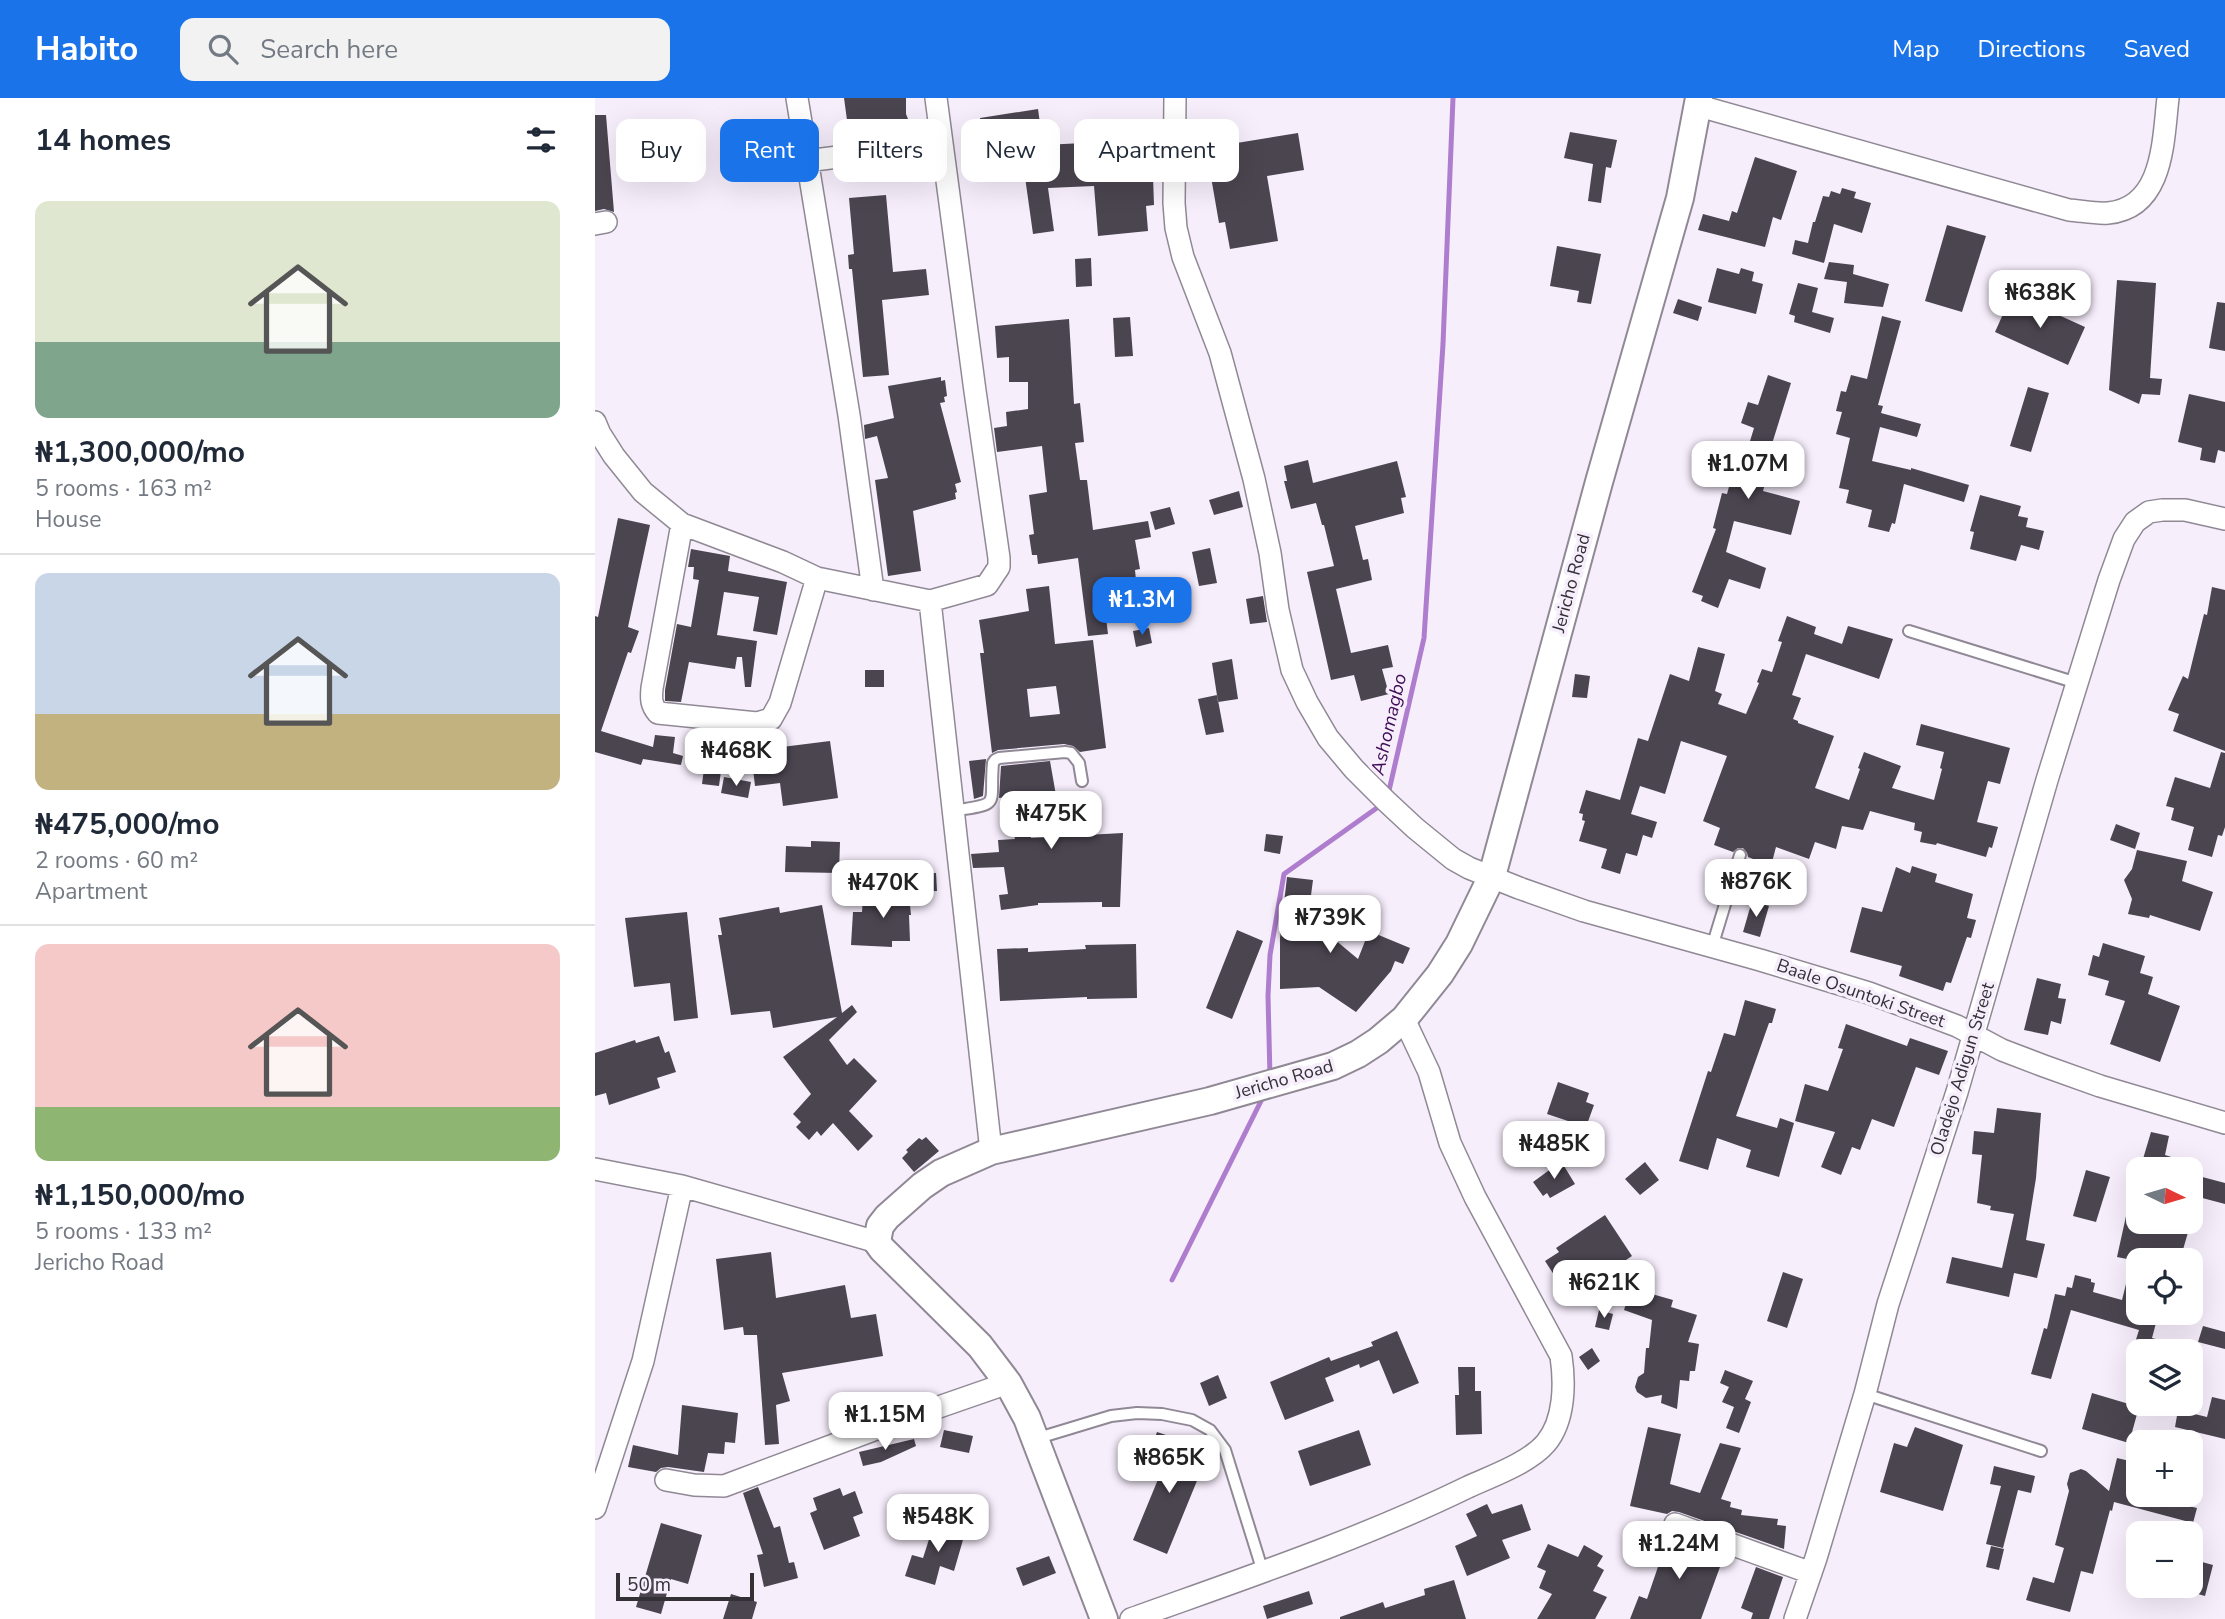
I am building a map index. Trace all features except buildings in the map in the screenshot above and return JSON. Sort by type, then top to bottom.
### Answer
[{"type":"street","points":[[797,98],[800,119]]},
{"type":"street","points":[[936,98],[939,119]]},
{"type":"street","name":"Baale Osuntoki Street","points":[[1175,98],[1176,228],[1220,353],[1254,479],[1292,670],[1322,729],[1354,769],[1415,828],[1469,869],[1584,911],[1869,993],[1973,1034],[2002,1050],[2044,1066],[2100,1086],[2225,1123]]},
{"type":"street","points":[[1699,102],[2070,210],[2108,213],[2130,207],[2144,195],[2153,181],[2159,167],[2168,98]]},
{"type":"street","name":"Jericho Road","points":[[877,1242],[880,1226],[887,1217],[922,1186],[940,1173],[991,1150],[1210,1101],[1333,1066],[1358,1054],[1404,1019],[1446,964],[1492,876],[1677,211],[1699,102]]},
{"type":"street","points":[[595,422],[614,456],[643,492],[682,524],[783,562],[817,578],[873,590],[930,601],[987,585],[999,567],[947,181]]},
{"type":"street","points":[[810,182],[849,415],[873,590]]},
{"type":"street","name":"Oladejo Adigun Street","points":[[1795,1619],[1865,1394],[1888,1304],[1957,1092],[2077,684],[2124,539],[2135,522],[2149,512],[2185,510],[2225,519]]},
{"type":"street","points":[[682,524],[652,688],[651,700],[658,713],[757,723],[771,719],[780,703],[817,578]]},
{"type":"street","points":[[930,601],[991,1150]]},
{"type":"street","points":[[1131,1619],[1346,1542],[1429,1506],[1537,1451],[1548,1441],[1557,1423],[1564,1373],[1561,1356],[1475,1197],[1450,1143],[1429,1072],[1404,1019]]},
{"type":"street","points":[[595,1170],[682,1186],[877,1242],[980,1346],[1008,1383],[1027,1418],[1104,1619]]},
{"type":"street","points":[[595,1508],[643,1361],[682,1186]]},
{"type":"street","points":[[666,1480],[724,1486],[887,1424],[1008,1383]]},
{"type":"street","points":[[1675,1524],[1811,1573]]},
{"type":"lane","points":[[1909,631],[2077,684]]},
{"type":"lane","points":[[953,811],[984,806],[990,802],[993,792],[993,763],[999,758],[1071,753],[1079,763],[1082,781]]},
{"type":"lane","points":[[1712,947],[1740,855]]},
{"type":"lane","points":[[1865,1394],[2041,1451]]},
{"type":"lane","points":[[1035,1439],[1111,1416],[1137,1413],[1162,1414],[1192,1420],[1210,1430],[1224,1450],[1263,1572]]},
{"type":"waterway","name":"Ashomagbo","points":[[1388,795],[1424,638],[1443,344],[1453,98]]},
{"type":"waterway","name":"Ashomagbo","points":[[1270,1077],[1270,955],[1284,874],[1381,805]]},
{"type":"waterway","name":"Ashomagbo","points":[[1172,1280],[1264,1095]]}]
